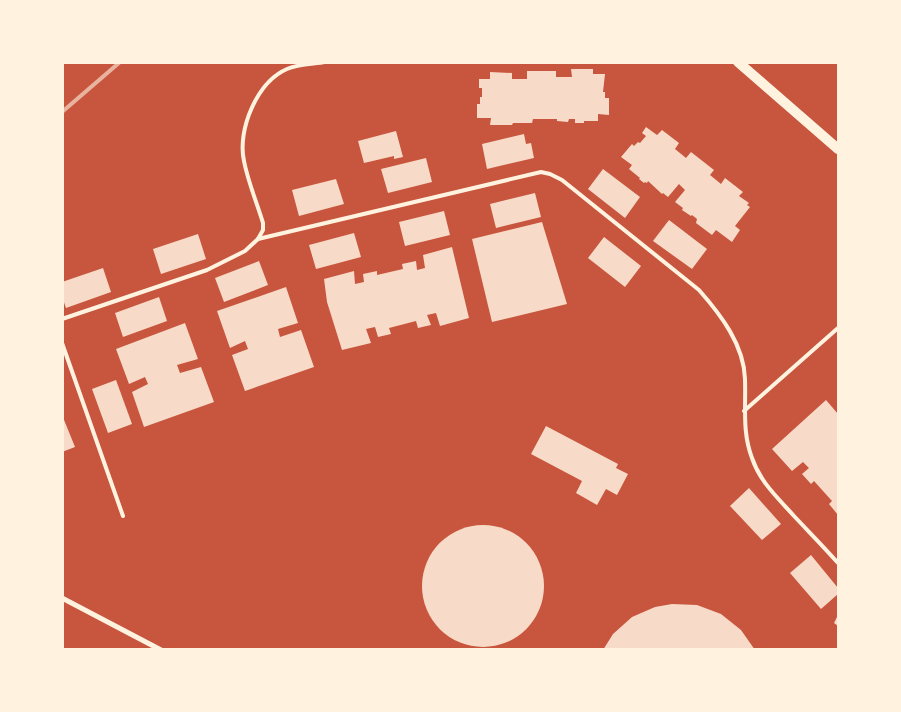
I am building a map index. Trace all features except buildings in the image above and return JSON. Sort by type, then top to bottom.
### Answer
[{"type":"main road","points":[[738,62],[838,149]]},
{"type":"street","points":[[62,598],[161,650]]},
{"type":"lane","points":[[62,319],[207,270],[245,251],[258,239],[263,230],[263,223],[243,159],[244,133],[249,114],[259,94],[270,81],[288,69],[325,62]]},
{"type":"lane","points":[[258,239],[541,172],[562,180],[699,290],[713,306],[739,348],[745,378],[745,437],[752,460],[766,485],[838,563]]},
{"type":"lane","points":[[744,411],[838,328]]},
{"type":"lane","points":[[62,343],[124,516]]},
{"type":"railway","points":[[62,112],[120,62]]}]
